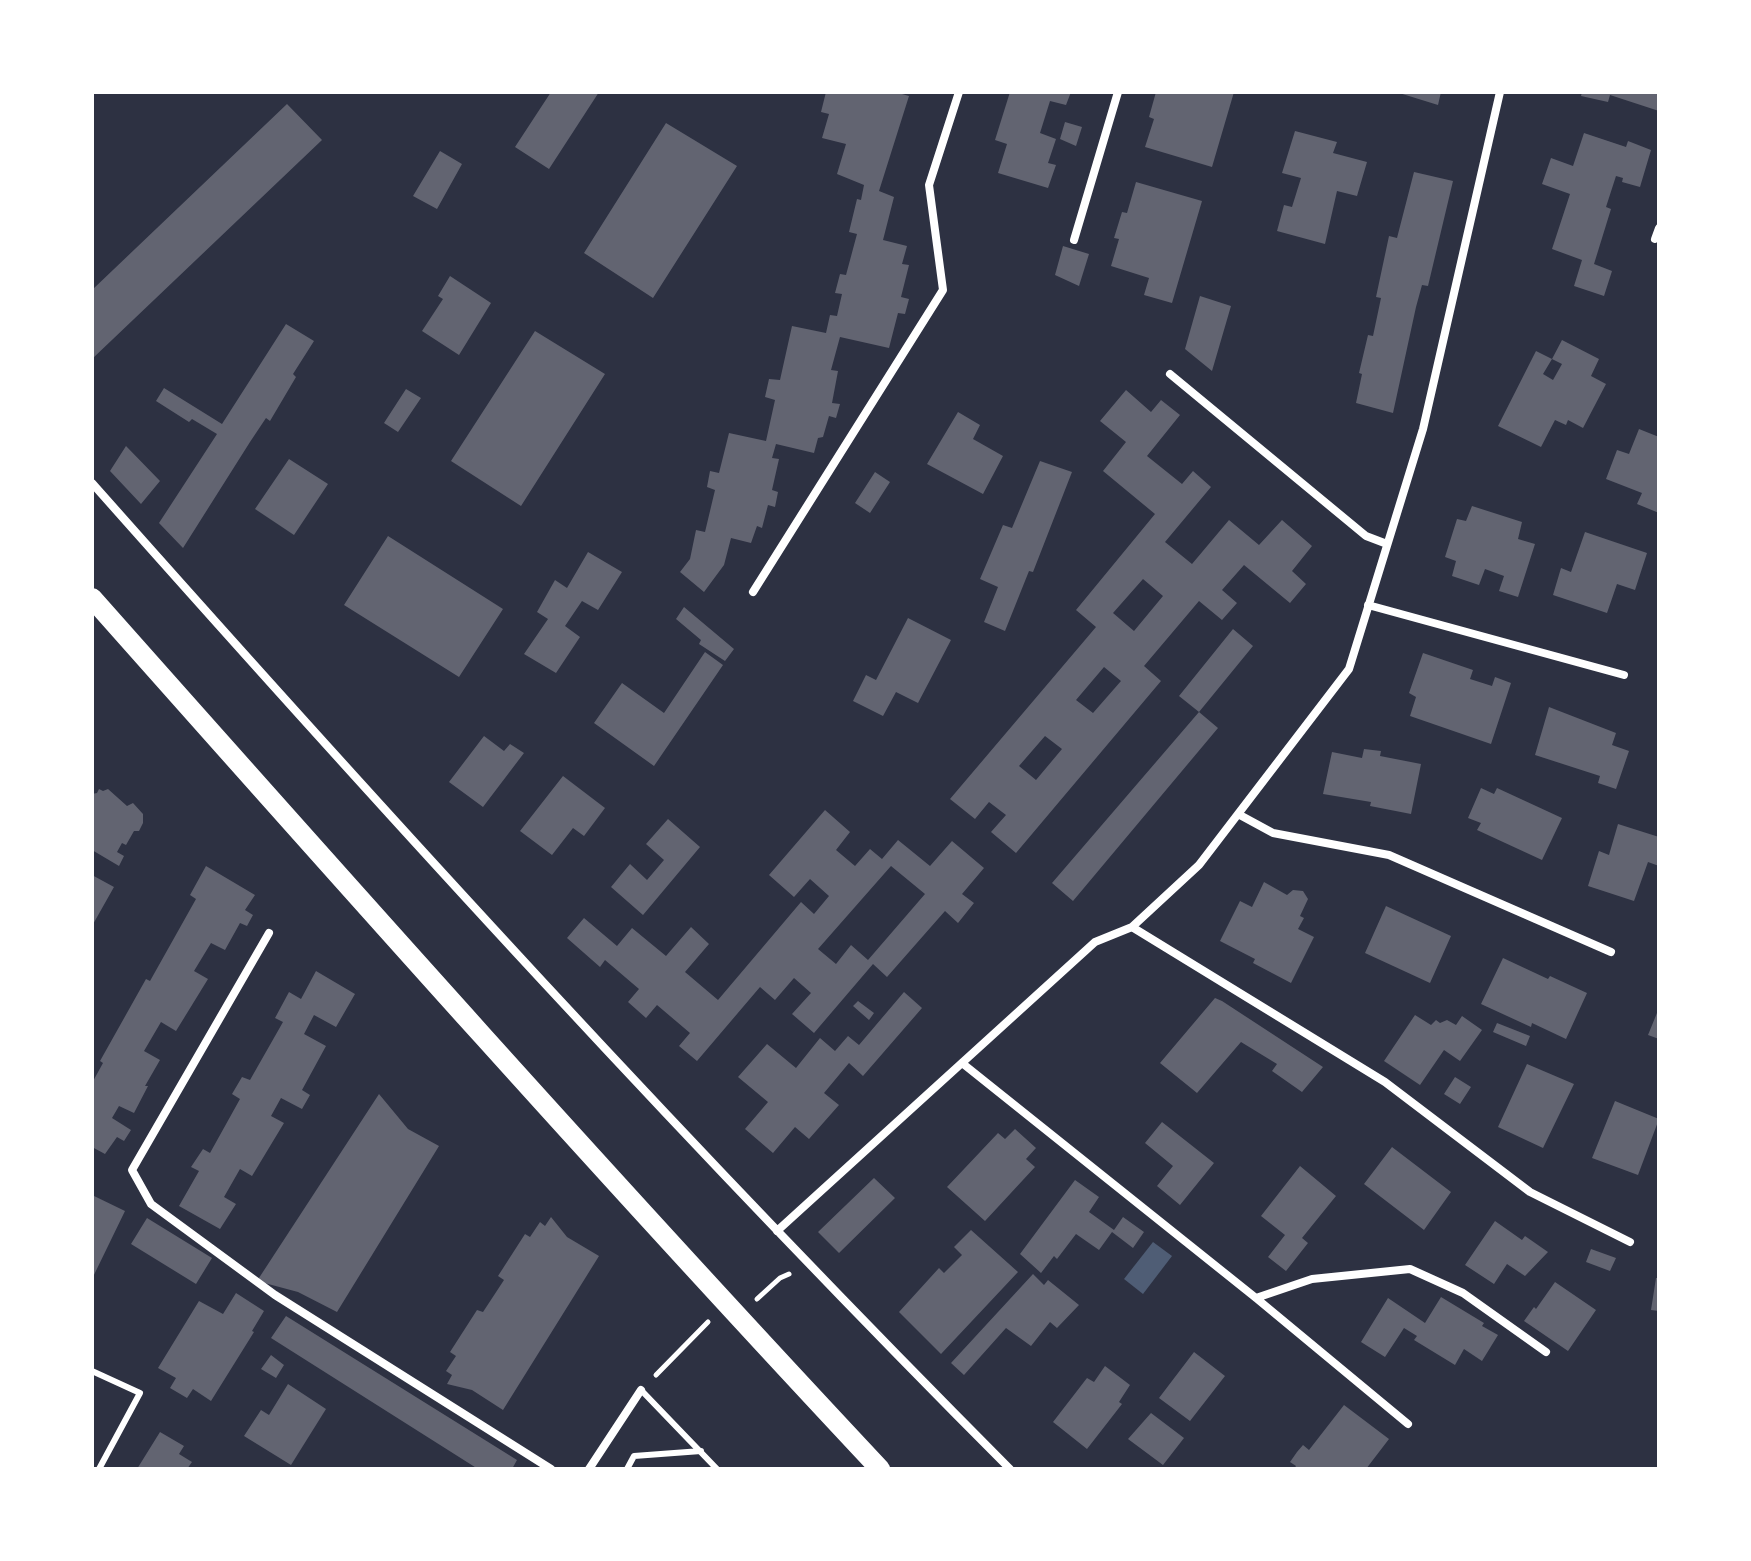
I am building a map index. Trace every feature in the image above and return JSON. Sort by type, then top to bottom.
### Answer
[{"type":"main road","points":[[92,598],[725,1304],[880,1469]]},
{"type":"street","points":[[753,592],[943,290],[929,185],[959,92]]},
{"type":"street","points":[[1074,240],[1118,92]]},
{"type":"street","points":[[777,1231],[1095,942],[1132,927],[1199,865],[1349,669],[1423,429],[1500,92]]},
{"type":"street","points":[[1655,239],[1659,228]]},
{"type":"street","points":[[1170,374],[1366,536],[1387,544]]},
{"type":"street","points":[[92,483],[430,862],[840,1299],[1010,1469]]},
{"type":"street","points":[[1368,605],[1624,675]]},
{"type":"street","points":[[1238,814],[1273,833],[1389,855],[1611,952]]},
{"type":"street","points":[[1132,927],[1385,1082],[1530,1192],[1630,1242]]},
{"type":"street","points":[[269,933],[132,1170],[151,1204],[275,1295],[551,1469]]},
{"type":"street","points":[[962,1063],[1408,1424]]},
{"type":"street","points":[[1256,1298],[1312,1279],[1410,1269],[1463,1293],[1546,1352]]},
{"type":"street","points":[[589,1469],[641,1390]]},
{"type":"lane","points":[[92,1371],[140,1393],[99,1469]]},
{"type":"lane","points":[[641,1390],[717,1469]]},
{"type":"lane","points":[[627,1469],[634,1456],[701,1451]]},
{"type":"path","points":[[754,1301],[780,1278]]},
{"type":"path","points":[[641,1390],[708,1322]]},
{"type":"water","points":[[1153,1242],[1172,1256],[1143,1294],[1124,1279]]},
{"type":"building","points":[[551,92],[599,92],[549,169],[515,147]]},
{"type":"building","points":[[826,92],[895,92],[909,96],[879,191],[894,197],[883,240],[907,246],[902,264],[909,265],[901,297],[909,299],[905,314],[898,313],[889,348],[840,337],[831,370],[838,371],[832,403],[840,404],[836,418],[829,416],[814,453],[776,444],[772,458],[779,459],[772,490],[778,492],[775,507],[768,505],[762,528],[757,526],[751,543],[731,538],[724,565],[704,592],[680,572],[690,559],[696,530],[705,532],[715,490],[707,487],[710,471],[719,473],[729,433],[766,441],[775,400],[765,397],[769,379],[780,380],[792,326],[826,333],[830,315],[837,316],[842,294],[835,293],[840,274],[846,275],[857,234],[849,232],[857,199],[861,200],[864,185],[837,174],[846,144],[822,138],[829,114],[821,112]]},
{"type":"building","points":[[1010,92],[1071,92],[1066,105],[1050,101],[1040,133],[1056,139],[1048,163],[1056,165],[1048,188],[998,173],[1007,144],[995,140]]},
{"type":"building","points":[[1156,92],[1234,92],[1212,167],[1145,147],[1154,119],[1149,117]]},
{"type":"building","points":[[1396,92],[1441,92],[1438,105]]},
{"type":"building","points":[[1582,92],[1659,92],[1659,111],[1610,95],[1608,102],[1581,96]]},
{"type":"building","points":[[287,104],[322,140],[92,359],[92,290]]},
{"type":"building","points":[[1065,122],[1082,127],[1076,146],[1060,139]]},
{"type":"building","points":[[666,123],[737,166],[653,298],[584,253]]},
{"type":"building","points":[[1295,131],[1337,142],[1333,153],[1367,162],[1357,196],[1337,191],[1325,244],[1277,231],[1284,205],[1292,207],[1301,178],[1282,173]]},
{"type":"building","points":[[1584,133],[1626,147],[1628,141],[1651,150],[1640,187],[1622,182],[1623,178],[1616,176],[1606,207],[1611,209],[1594,264],[1612,271],[1604,296],[1574,286],[1582,260],[1552,249],[1570,194],[1542,184],[1551,158],[1573,166]]},
{"type":"building","points":[[440,151],[462,164],[437,209],[413,196]]},
{"type":"building","points":[[1414,172],[1453,181],[1428,286],[1422,285],[1416,307],[1393,413],[1356,403],[1368,335],[1373,336],[1381,298],[1376,297],[1389,236],[1397,238]]},
{"type":"building","points":[[1136,182],[1202,201],[1172,303],[1144,295],[1149,278],[1111,266],[1119,239],[1114,238],[1122,212],[1127,213]]},
{"type":"building","points":[[1063,246],[1089,254],[1079,286],[1055,275]]},
{"type":"building","points":[[450,276],[491,303],[459,355],[422,331],[443,299],[438,296]]},
{"type":"building","points":[[1200,296],[1231,306],[1212,371],[1185,349]]},
{"type":"building","points":[[286,324],[314,341],[293,374],[296,377],[270,421],[266,418],[183,548],[159,523],[217,434],[192,419],[189,422],[156,401],[164,388],[222,424]]},
{"type":"building","points":[[535,331],[605,374],[521,506],[451,461]]},
{"type":"building","points":[[1562,340],[1599,359],[1591,376],[1606,384],[1583,428],[1568,420],[1566,425],[1555,420],[1541,447],[1498,426],[1536,351],[1552,359]],"holes":[[[1552,359],[1562,364],[1553,380],[1543,374]]]},
{"type":"building","points":[[406,389],[421,398],[398,432],[384,423]]},
{"type":"building","points":[[1126,390],[1151,412],[1161,400],[1180,415],[1147,456],[1182,484],[1193,471],[1211,487],[1165,542],[1192,564],[1229,520],[1259,545],[1282,520],[1312,546],[1292,571],[1306,584],[1290,603],[1244,565],[1222,590],[1237,603],[1222,620],[1199,601],[1144,666],[1161,681],[1016,853],[991,832],[1006,815],[989,802],[975,819],[950,799],[1096,627],[1076,610],[1155,514],[1103,471],[1126,442],[1100,421]],"holes":[[[1143,579],[1163,596],[1134,631],[1113,613]],[[1104,667],[1121,681],[1093,713],[1076,700]],[[1045,736],[1062,749],[1036,780],[1019,766]]]},
{"type":"building","points":[[958,412],[980,425],[973,439],[1003,456],[983,494],[927,464]]},
{"type":"building","points":[[1639,429],[1659,437],[1659,513],[1637,504],[1642,493],[1606,479],[1617,450],[1629,454]]},
{"type":"building","points":[[126,446],[160,481],[141,504],[110,471]]},
{"type":"building","points":[[289,459],[328,484],[294,535],[255,509]]},
{"type":"building","points":[[1040,461],[1072,472],[1033,572],[1029,571],[1005,631],[984,622],[998,587],[980,579],[1003,525],[1012,528]]},
{"type":"building","points":[[875,472],[890,482],[870,513],[855,503]]},
{"type":"building","points":[[1472,506],[1522,522],[1518,539],[1535,544],[1518,597],[1499,591],[1504,576],[1485,569],[1479,585],[1452,576],[1456,561],[1445,557],[1457,519],[1466,521]]},
{"type":"building","points":[[1585,532],[1647,553],[1635,590],[1617,584],[1607,613],[1553,595],[1561,568],[1571,572]]},
{"type":"building","points":[[388,536],[503,609],[459,677],[344,605]]},
{"type":"building","points":[[588,552],[622,572],[598,610],[582,601],[565,626],[580,637],[556,673],[524,654],[548,619],[537,612],[555,580],[567,588]]},
{"type":"building","points":[[684,607],[734,649],[725,661],[699,644],[701,640],[676,619]]},
{"type":"building","points":[[908,618],[951,640],[918,703],[896,692],[883,716],[853,701],[866,675],[876,680]]},
{"type":"building","points":[[1233,629],[1253,646],[1199,712],[1179,696]]},
{"type":"building","points":[[705,652],[723,665],[654,766],[594,723],[622,683],[664,713]]},
{"type":"building","points":[[1423,653],[1473,670],[1470,679],[1492,686],[1495,677],[1511,683],[1491,744],[1410,716],[1416,697],[1409,693]]},
{"type":"building","points":[[1549,707],[1616,733],[1612,745],[1629,751],[1616,789],[1598,783],[1600,776],[1535,755]]},
{"type":"building","points":[[1199,712],[1218,728],[1073,901],[1052,883]]},
{"type":"building","points":[[484,736],[504,751],[510,744],[524,753],[483,807],[449,782]]},
{"type":"building","points":[[1364,749],[1381,751],[1380,756],[1421,764],[1411,814],[1370,806],[1371,802],[1323,794],[1332,752],[1362,758]]},
{"type":"building","points":[[563,776],[605,808],[584,836],[573,828],[552,855],[520,831]]},
{"type":"building","points":[[1481,788],[1494,794],[1497,788],[1562,818],[1542,860],[1477,830],[1481,823],[1468,818]]},
{"type":"building","points":[[99,789],[108,789],[127,806],[133,803],[143,814],[139,831],[134,831],[126,845],[122,843],[117,852],[124,856],[119,866],[92,850],[92,794]]},
{"type":"building","points":[[825,810],[850,832],[836,850],[855,866],[870,849],[882,859],[898,840],[930,866],[952,841],[984,868],[962,894],[974,903],[958,923],[945,911],[887,977],[873,964],[814,1033],[792,1014],[811,993],[794,978],[775,1000],[760,987],[697,1061],[679,1046],[690,1033],[657,1005],[646,1018],[628,1002],[639,989],[605,960],[600,967],[567,938],[584,918],[617,946],[632,928],[666,956],[691,927],[709,944],[685,972],[718,1000],[801,902],[814,914],[829,896],[810,879],[794,897],[769,875]],"holes":[[[891,866],[925,894],[868,960],[851,945],[836,964],[818,949]]]},
{"type":"building","points":[[668,819],[700,847],[643,915],[611,887],[630,864],[647,880],[664,860],[646,844]]},
{"type":"building","points":[[1618,824],[1659,837],[1659,866],[1648,862],[1634,901],[1588,886],[1599,851],[1609,855]]},
{"type":"building","points":[[206,866],[255,895],[245,910],[253,915],[247,926],[240,923],[225,950],[211,943],[194,971],[208,979],[176,1031],[161,1022],[144,1051],[160,1060],[145,1086],[148,1086],[134,1113],[119,1106],[112,1118],[131,1130],[124,1141],[117,1137],[105,1154],[92,1147],[92,1083],[103,1063],[100,1061],[146,979],[150,981],[196,899],[190,895]]},
{"type":"building","points":[[92,875],[114,887],[92,926]]},
{"type":"building","points":[[1264,882],[1287,895],[1293,890],[1303,891],[1308,899],[1298,929],[1314,937],[1291,983],[1220,941],[1240,901],[1252,907]]},
{"type":"building","points":[[1386,906],[1451,936],[1430,983],[1365,953]]},
{"type":"building","points":[[1503,958],[1587,993],[1566,1039],[1481,1004]]},
{"type":"building","points":[[316,971],[355,994],[336,1027],[314,1015],[304,1034],[326,1046],[302,1090],[310,1095],[302,1109],[281,1098],[271,1116],[284,1123],[252,1176],[240,1169],[224,1197],[236,1204],[220,1229],[179,1206],[199,1171],[191,1167],[203,1149],[210,1153],[240,1099],[232,1094],[242,1077],[250,1080],[283,1022],[275,1018],[289,992],[301,999]]},
{"type":"building","points":[[904,992],[922,1008],[863,1076],[849,1063],[824,1093],[839,1105],[809,1139],[795,1127],[773,1153],[745,1129],[768,1102],[738,1077],[767,1044],[796,1068],[820,1038],[835,1051],[848,1036],[859,1045]]},
{"type":"building","points":[[1215,998],[1323,1067],[1302,1092],[1272,1071],[1277,1064],[1241,1042],[1197,1093],[1160,1063]]},
{"type":"building","points":[[858,1001],[874,1013],[869,1020],[853,1006]]},
{"type":"building","points":[[1659,1008],[1659,1039],[1648,1035]]},
{"type":"building","points":[[1415,1015],[1431,1025],[1436,1020],[1440,1023],[1447,1020],[1456,1025],[1462,1016],[1482,1030],[1460,1061],[1444,1050],[1420,1085],[1384,1061]]},
{"type":"building","points":[[1497,1023],[1530,1036],[1526,1046],[1493,1032]]},
{"type":"building","points":[[1527,1064],[1574,1084],[1543,1148],[1498,1127]]},
{"type":"building","points":[[1455,1077],[1471,1087],[1460,1104],[1444,1094]]},
{"type":"building","points":[[379,1094],[408,1129],[439,1146],[337,1312],[298,1292],[257,1281]]},
{"type":"building","points":[[1615,1101],[1659,1119],[1638,1175],[1592,1158]]},
{"type":"building","points":[[1162,1122],[1214,1163],[1180,1205],[1157,1186],[1173,1166],[1145,1143]]},
{"type":"building","points":[[1015,1129],[1036,1148],[1026,1159],[1035,1167],[985,1221],[947,1187],[998,1133],[1005,1139]]},
{"type":"building","points":[[1392,1147],[1451,1192],[1424,1230],[1364,1184]]},
{"type":"building","points":[[1300,1166],[1336,1196],[1302,1238],[1308,1243],[1286,1271],[1268,1257],[1285,1235],[1261,1216]]},
{"type":"building","points":[[874,1178],[895,1198],[839,1253],[818,1232]]},
{"type":"building","points":[[1075,1180],[1099,1197],[1089,1212],[1114,1230],[1123,1217],[1144,1232],[1133,1248],[1112,1232],[1099,1250],[1076,1234],[1057,1259],[1054,1256],[1041,1273],[1020,1254]]},
{"type":"building","points":[[92,1195],[125,1211],[92,1279]]},
{"type":"building","points":[[551,1217],[567,1237],[599,1256],[503,1410],[472,1390],[447,1384],[452,1375],[446,1371],[456,1356],[450,1352],[477,1310],[483,1312],[504,1280],[498,1276],[525,1234],[530,1237],[540,1222],[545,1226]]},
{"type":"building","points":[[147,1218],[212,1258],[196,1284],[131,1244]]},
{"type":"building","points":[[1495,1221],[1522,1240],[1525,1236],[1548,1252],[1525,1276],[1507,1264],[1494,1284],[1465,1265]]},
{"type":"building","points":[[971,1230],[1018,1272],[941,1354],[899,1312],[939,1268],[944,1273],[962,1255],[954,1247]]},
{"type":"building","points":[[1591,1249],[1616,1258],[1610,1271],[1586,1262]]},
{"type":"building","points":[[1033,1274],[1044,1285],[1048,1280],[1079,1305],[1057,1328],[1050,1322],[1031,1346],[1006,1328],[964,1375],[951,1363]]},
{"type":"building","points":[[1656,1278],[1659,1278],[1659,1311],[1651,1310]]},
{"type":"building","points":[[1555,1282],[1596,1310],[1568,1351],[1524,1321]]},
{"type":"building","points":[[236,1293],[264,1311],[211,1401],[193,1389],[187,1398],[170,1388],[176,1378],[158,1368],[199,1301],[223,1314]]},
{"type":"building","points":[[1441,1297],[1498,1335],[1482,1361],[1464,1349],[1455,1365],[1414,1340],[1417,1336],[1404,1328],[1385,1357],[1361,1342],[1388,1298],[1425,1323]]},
{"type":"building","points":[[286,1316],[517,1460],[512,1469],[478,1469],[271,1338]]},
{"type":"building","points":[[1194,1352],[1225,1376],[1190,1421],[1159,1398]]},
{"type":"building","points":[[271,1355],[284,1365],[276,1378],[261,1369]]},
{"type":"building","points":[[1105,1366],[1130,1385],[1119,1402],[1122,1404],[1087,1449],[1053,1422],[1087,1378],[1094,1382]]},
{"type":"building","points":[[288,1384],[326,1409],[291,1465],[244,1436],[261,1410],[269,1415]]},
{"type":"building","points":[[1344,1405],[1389,1439],[1366,1469],[1294,1469],[1296,1466],[1290,1462],[1297,1452],[1303,1445],[1309,1450]]},
{"type":"building","points":[[1151,1413],[1184,1438],[1163,1465],[1128,1439]]},
{"type":"building","points":[[160,1432],[184,1446],[179,1454],[192,1462],[187,1469],[137,1469]]}]
